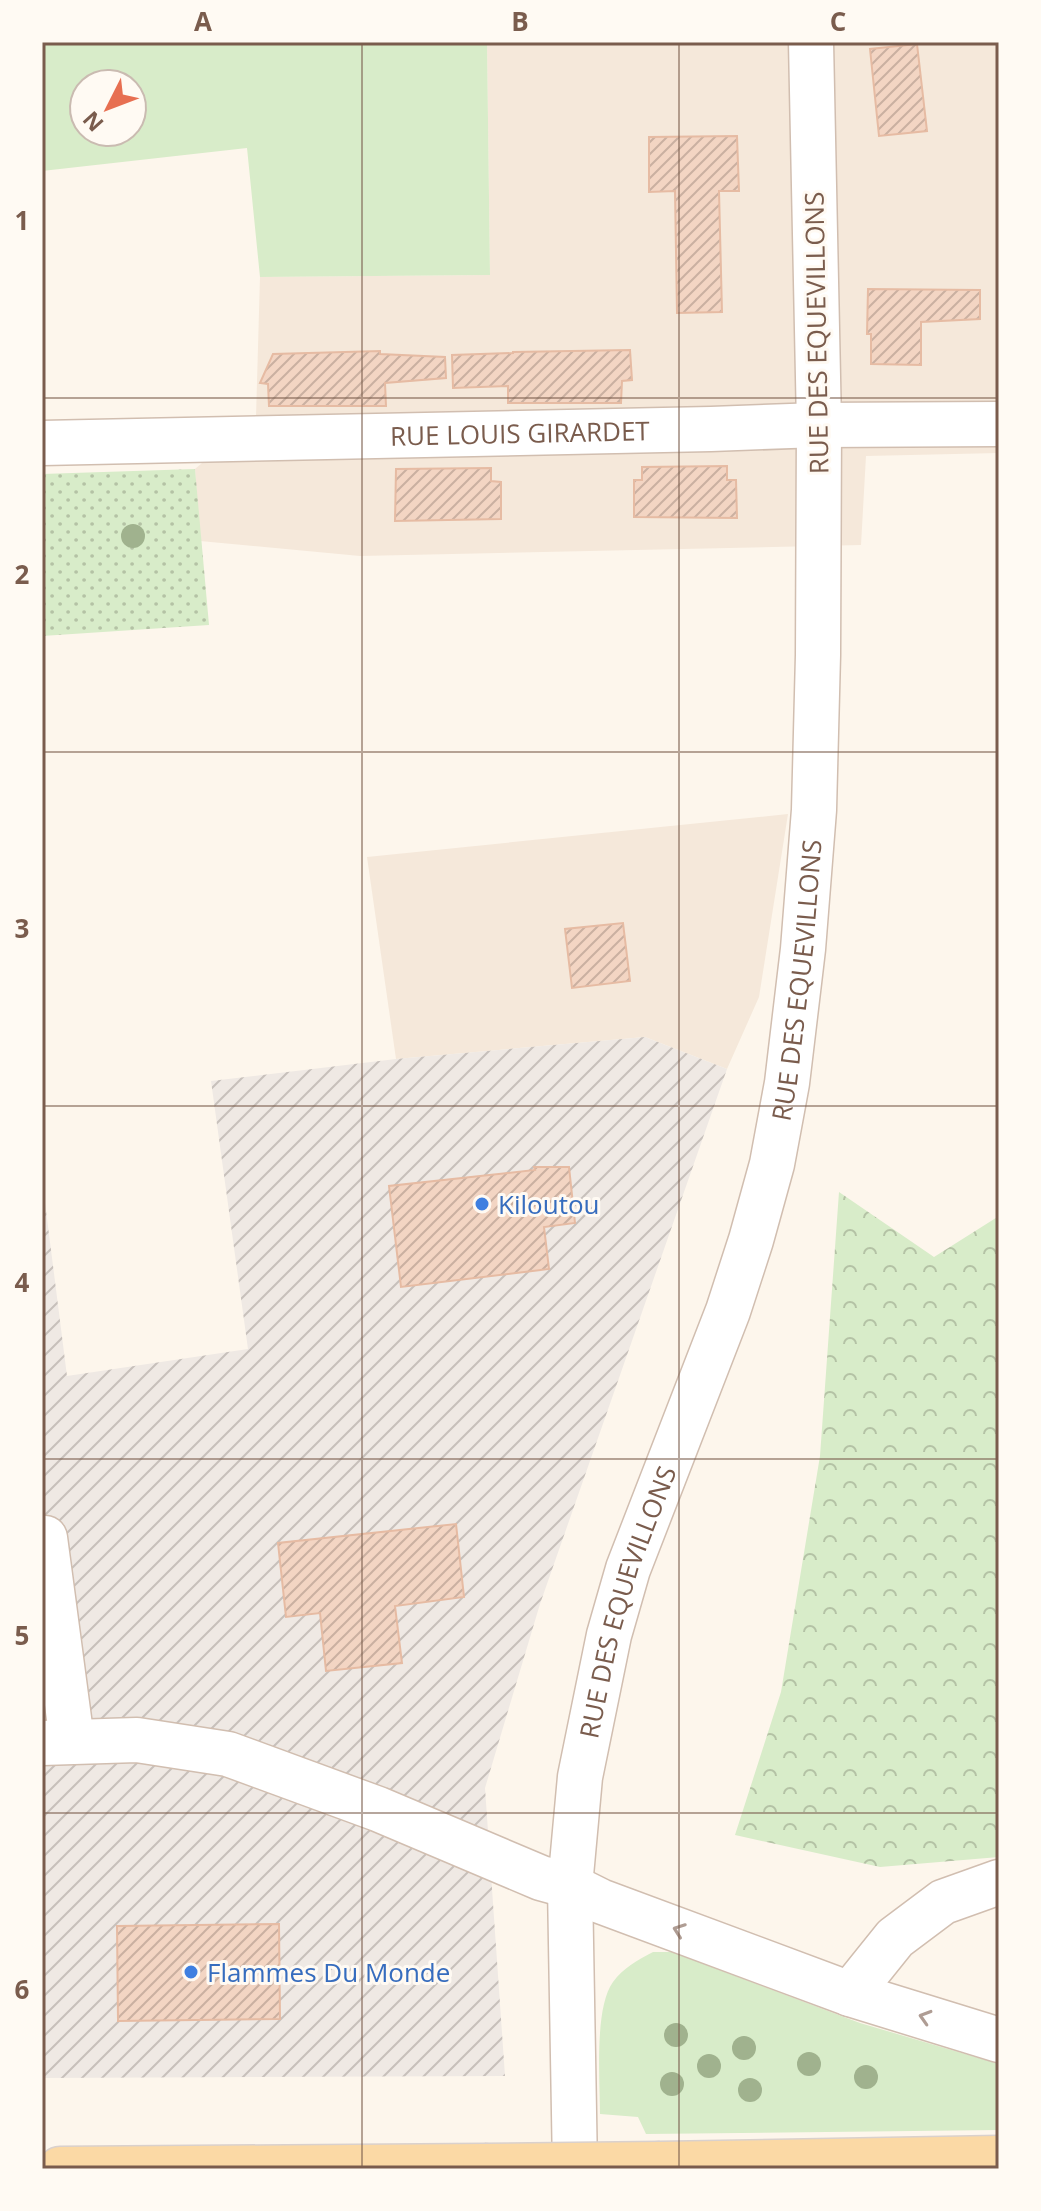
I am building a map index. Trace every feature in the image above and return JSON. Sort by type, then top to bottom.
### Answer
[{"type":"main road","points":[[60,2169],[749,2165],[999,2158]]},
{"type":"street","name":"RUE DES EQUEVILLONS","points":[[575,2169],[570,1886],[580,1777],[609,1635],[628,1569],[737,1283],[772,1164],[787,1083],[803,949],[814,810],[818,640],[819,425],[811,42]]},
{"type":"street","name":"RUE LOUIS GIRARDET","points":[[42,443],[819,425],[999,424]]},
{"type":"street","points":[[45,1538],[57,1742],[137,1740],[228,1754],[378,1809],[600,1901],[850,1994],[999,2040]]},
{"type":"street","points":[[850,1994],[895,1938],[943,1902],[999,1882]]},
{"type":"shaded area","points":[[487,42],[999,42],[999,453],[866,456],[861,545],[360,556],[200,541],[195,469],[256,417],[260,277],[490,275]]},
{"type":"shaded area","points":[[788,814],[759,997],[727,1069],[645,1037],[396,1059],[367,857]]},
{"type":"shaded area","points":[[645,1037],[727,1069],[540,1604],[485,1788],[505,2076],[42,2078],[42,1179],[67,1376],[248,1349],[211,1081],[396,1059]]},
{"type":"green space","points":[[42,42],[487,42],[490,275],[260,277],[247,148],[42,171]]},
{"type":"green space","points":[[195,469],[209,625],[42,636],[42,474]]},
{"type":"green space","points":[[839,1192],[934,1257],[999,1216],[999,1857],[880,1867],[735,1835],[781,1692],[820,1456]]},
{"type":"green space","points":[[653,1952],[672,1952],[860,2023],[999,2064],[999,2130],[646,2134],[638,2117],[600,2114],[599,2045],[607,1994],[621,1973]]},
{"type":"building","points":[[917,44],[927,131],[879,136],[870,49]]},
{"type":"building","points":[[737,136],[739,191],[719,191],[722,312],[677,313],[675,191],[649,192],[649,137]]},
{"type":"building","points":[[868,289],[980,290],[980,319],[921,322],[921,365],[871,364],[871,334],[867,334]]},
{"type":"building","points":[[630,350],[632,380],[622,381],[621,403],[508,403],[508,386],[453,388],[452,355]]},
{"type":"building","points":[[380,351],[380,354],[445,357],[446,378],[385,383],[386,406],[269,406],[268,384],[260,383],[273,354]]},
{"type":"building","points":[[727,466],[727,480],[736,480],[737,518],[634,517],[634,480],[642,480],[642,467]]},
{"type":"building","points":[[491,468],[491,481],[501,482],[501,519],[395,521],[396,469]]},
{"type":"building","points":[[623,923],[630,981],[572,988],[565,929]]},
{"type":"building","name":"Kiloutou","points":[[534,1167],[569,1167],[575,1223],[544,1227],[549,1269],[401,1287],[389,1186],[535,1170]]},
{"type":"building","points":[[456,1524],[464,1597],[395,1606],[402,1663],[326,1671],[320,1613],[286,1617],[278,1543]]},
{"type":"building","points":[[279,1924],[280,2019],[118,2021],[117,1926]]},
{"type":"place","name":"Kiloutou","points":[[482,1204]]},
{"type":"place","name":"Flammes Du Monde","points":[[191,1972]]}]
